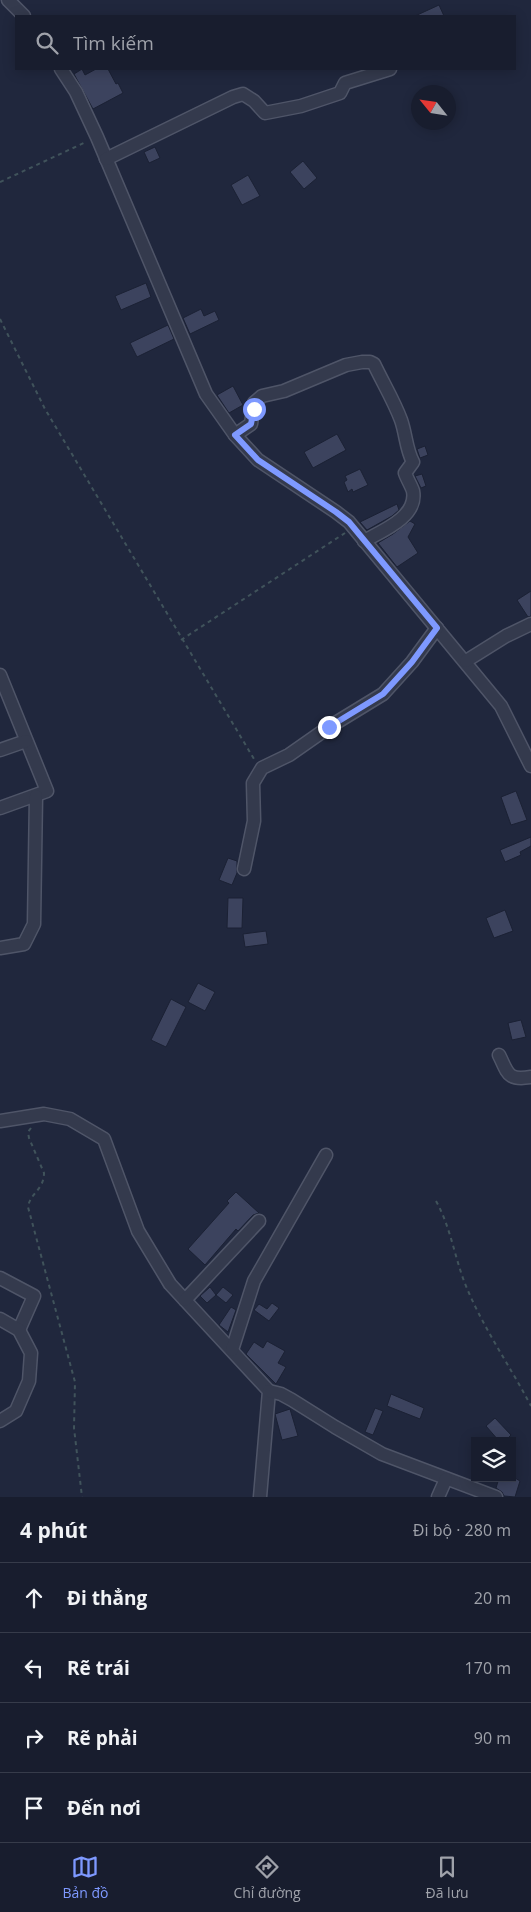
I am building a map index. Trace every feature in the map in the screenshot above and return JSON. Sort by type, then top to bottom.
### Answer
[{"type":"street","points":[[8,0],[23,15]]},
{"type":"street","points":[[62,70],[76,92],[97,137],[206,394],[235,435],[258,460],[336,512],[354,528],[502,706],[531,766]]},
{"type":"street","points":[[106,160],[233,97],[243,94],[254,101],[265,113],[301,106],[335,95],[340,93],[345,83],[387,70]]},
{"type":"street","points":[[235,435],[251,424],[254,403],[262,396],[284,391],[346,365],[362,362],[374,364],[395,404],[406,433],[406,441],[413,462],[405,474],[412,490],[413,499],[398,522],[364,541]]},
{"type":"street","points":[[466,661],[506,636],[531,624]]},
{"type":"street","points":[[244,869],[254,821],[253,783],[261,770],[289,755],[329,727],[383,694],[412,662],[437,628]]},
{"type":"street","points":[[0,675],[47,792],[0,808]]},
{"type":"street","points":[[0,750],[26,740]]},
{"type":"street","points":[[0,948],[24,944],[34,924],[36,796]]},
{"type":"street","points":[[498,1055],[505,1072],[517,1079],[531,1077]]},
{"type":"street","points":[[0,1122],[44,1114],[70,1119],[104,1139],[138,1231],[170,1284],[269,1390],[292,1400],[382,1454],[496,1497]]},
{"type":"street","points":[[232,1350],[254,1281],[326,1154]]},
{"type":"street","points":[[185,1300],[259,1221]]},
{"type":"street","points":[[0,1278],[34,1296],[19,1330]]},
{"type":"street","points":[[0,1319],[19,1330],[31,1353],[29,1381],[16,1410],[0,1421]]},
{"type":"street","points":[[260,1497],[269,1390]]},
{"type":"street","points":[[438,1497],[446,1479]]},
{"type":"path","points":[[0,182],[97,137]]},
{"type":"path","points":[[0,319],[45,409],[261,770]]},
{"type":"path","points":[[182,640],[354,528]]},
{"type":"path","points":[[30,1128],[28,1132],[29,1138],[44,1173],[44,1179],[39,1190],[29,1200],[28,1207],[75,1382],[74,1428],[82,1497]]},
{"type":"path","points":[[436,1201],[456,1249],[464,1280],[477,1309],[531,1406]]},
{"type":"building","points":[[439,5],[444,15],[417,15]]},
{"type":"building","points":[[80,70],[82,70],[85,75],[94,70],[109,70],[123,93],[93,109],[74,74]]},
{"type":"building","points":[[155,147],[160,158],[149,163],[144,152]]},
{"type":"building","points":[[303,161],[317,178],[304,189],[290,172]]},
{"type":"building","points":[[248,175],[260,196],[242,205],[231,185]]},
{"type":"building","points":[[146,283],[151,297],[121,310],[115,296]]},
{"type":"building","points":[[201,309],[204,316],[215,311],[219,320],[190,334],[183,318]]},
{"type":"building","points":[[168,325],[174,339],[137,357],[130,343]]},
{"type":"building","points":[[233,386],[243,405],[229,413],[217,395]]},
{"type":"building","points":[[337,434],[346,450],[313,468],[304,452]]},
{"type":"building","points":[[425,446],[428,455],[420,458],[417,449]]},
{"type":"building","points":[[360,469],[368,485],[353,492],[352,489],[348,492],[344,482],[347,480],[345,476]]},
{"type":"building","points":[[422,474],[426,486],[421,488],[415,476]]},
{"type":"building","points":[[397,504],[399,510],[367,530],[360,522]]},
{"type":"building","points":[[410,521],[415,524],[408,537],[418,553],[397,567],[378,543]]},
{"type":"building","points":[[531,591],[531,616],[528,617],[517,600]]},
{"type":"building","points":[[516,791],[527,820],[511,825],[501,797]]},
{"type":"building","points":[[531,837],[531,846],[520,852],[521,855],[505,862],[500,850]]},
{"type":"building","points":[[228,858],[237,861],[237,873],[232,885],[219,880]]},
{"type":"building","points":[[228,898],[243,898],[242,928],[227,928]]},
{"type":"building","points":[[505,910],[513,931],[494,938],[486,918]]},
{"type":"building","points":[[266,931],[268,944],[245,947],[243,934]]},
{"type":"building","points":[[198,983],[215,992],[205,1011],[188,1002]]},
{"type":"building","points":[[171,999],[186,1007],[166,1047],[151,1040]]},
{"type":"building","points":[[521,1020],[526,1037],[512,1040],[508,1023]]},
{"type":"building","points":[[236,1192],[259,1213],[253,1215],[238,1231],[236,1229],[205,1265],[188,1249],[229,1203],[227,1201]]},
{"type":"building","points":[[210,1287],[216,1295],[207,1303],[200,1296]]},
{"type":"building","points":[[223,1287],[233,1295],[226,1303],[216,1295]]},
{"type":"building","points":[[272,1303],[279,1308],[269,1321],[254,1310],[259,1304],[267,1309]]},
{"type":"building","points":[[231,1307],[236,1310],[228,1332],[219,1325]]},
{"type":"building","points":[[267,1341],[285,1351],[278,1363],[286,1367],[276,1384],[246,1354],[254,1342],[263,1348]]},
{"type":"building","points":[[391,1394],[424,1408],[420,1419],[387,1406]]},
{"type":"building","points":[[375,1408],[383,1411],[373,1435],[365,1432]]},
{"type":"building","points":[[290,1409],[298,1436],[282,1440],[275,1414]]},
{"type":"building","points":[[495,1418],[511,1435],[509,1437],[496,1437],[486,1426]]},
{"type":"building","points":[[516,1479],[520,1481],[515,1497],[504,1496],[496,1488],[498,1482],[516,1482]]},
{"type":"route","points":[[254,409],[251,424],[246,430],[235,435],[258,460],[349,522],[437,628],[412,662],[383,694],[329,727]]}]
